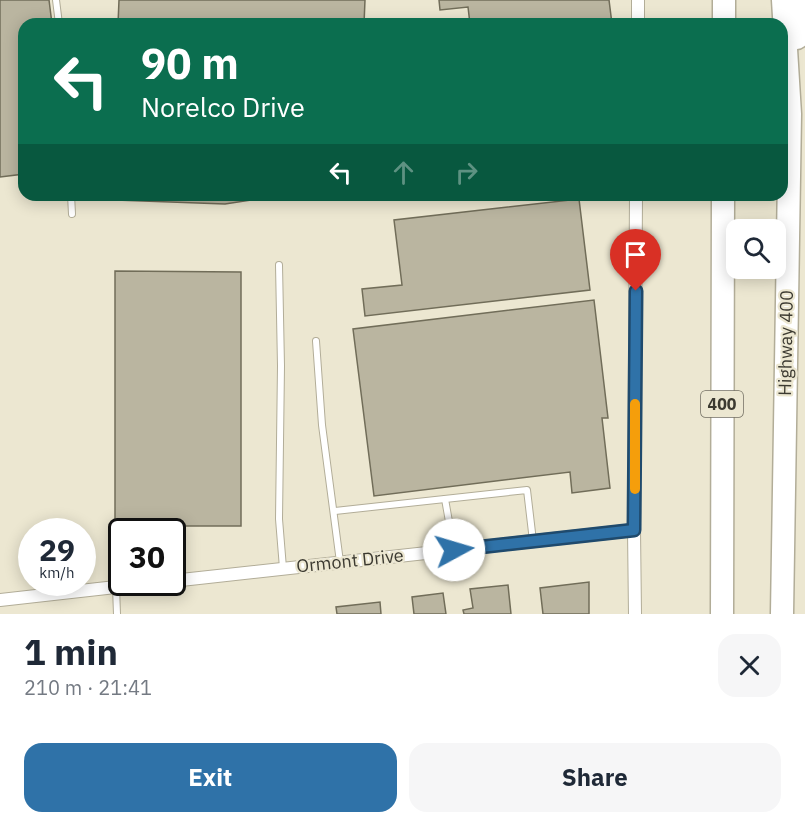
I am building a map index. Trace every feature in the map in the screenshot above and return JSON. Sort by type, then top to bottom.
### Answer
[{"type":"highway","points":[[724,0],[724,18]]},
{"type":"highway","name":"Highway 400","points":[[783,0],[784,18]]},
{"type":"highway","points":[[790,114],[800,0]]},
{"type":"highway","name":"Highway 400","points":[[782,614],[790,114],[788,81]]},
{"type":"highway","name":"400","points":[[722,614],[723,201]]},
{"type":"street","points":[[638,0],[638,18]]},
{"type":"street","points":[[635,614],[636,201]]},
{"type":"street","name":"Ormont Drive","points":[[186,579],[634,530]]},
{"type":"street","points":[[0,600],[108,588]]},
{"type":"lane","points":[[56,0],[58,18]]},
{"type":"lane","points":[[71,201],[72,214]]},
{"type":"lane","points":[[279,265],[281,366],[279,519],[283,568]]},
{"type":"lane","points":[[316,341],[322,425],[340,562]]},
{"type":"lane","points":[[335,511],[527,490],[533,541]]},
{"type":"lane","points":[[445,499],[454,550]]},
{"type":"lane","points":[[116,596],[117,614]]},
{"type":"building","points":[[0,0],[49,0],[51,18],[18,18],[18,175],[0,177]]},
{"type":"building","points":[[119,0],[365,0],[364,18],[118,18]]},
{"type":"building","points":[[439,0],[609,0],[611,18],[469,18],[468,7],[440,10]]},
{"type":"building","points":[[143,201],[245,201],[225,204]]},
{"type":"building","points":[[561,201],[579,201],[590,290],[365,316],[362,289],[402,285],[394,220]]},
{"type":"building","points":[[115,271],[241,272],[241,526],[186,526],[186,518],[115,518]]},
{"type":"building","points":[[594,300],[608,418],[602,418],[610,488],[572,493],[570,472],[374,496],[353,329]]},
{"type":"building","points":[[589,582],[589,614],[543,614],[540,588]]},
{"type":"building","points":[[508,585],[511,614],[464,614],[463,610],[473,608],[470,589]]},
{"type":"building","points":[[443,593],[446,614],[414,614],[412,597]]},
{"type":"building","points":[[380,602],[381,614],[337,614],[336,607]]},
{"type":"slow traffic","points":[[635,404],[635,489]]},
{"type":"route","points":[[454,550],[634,530],[636,291]]}]
